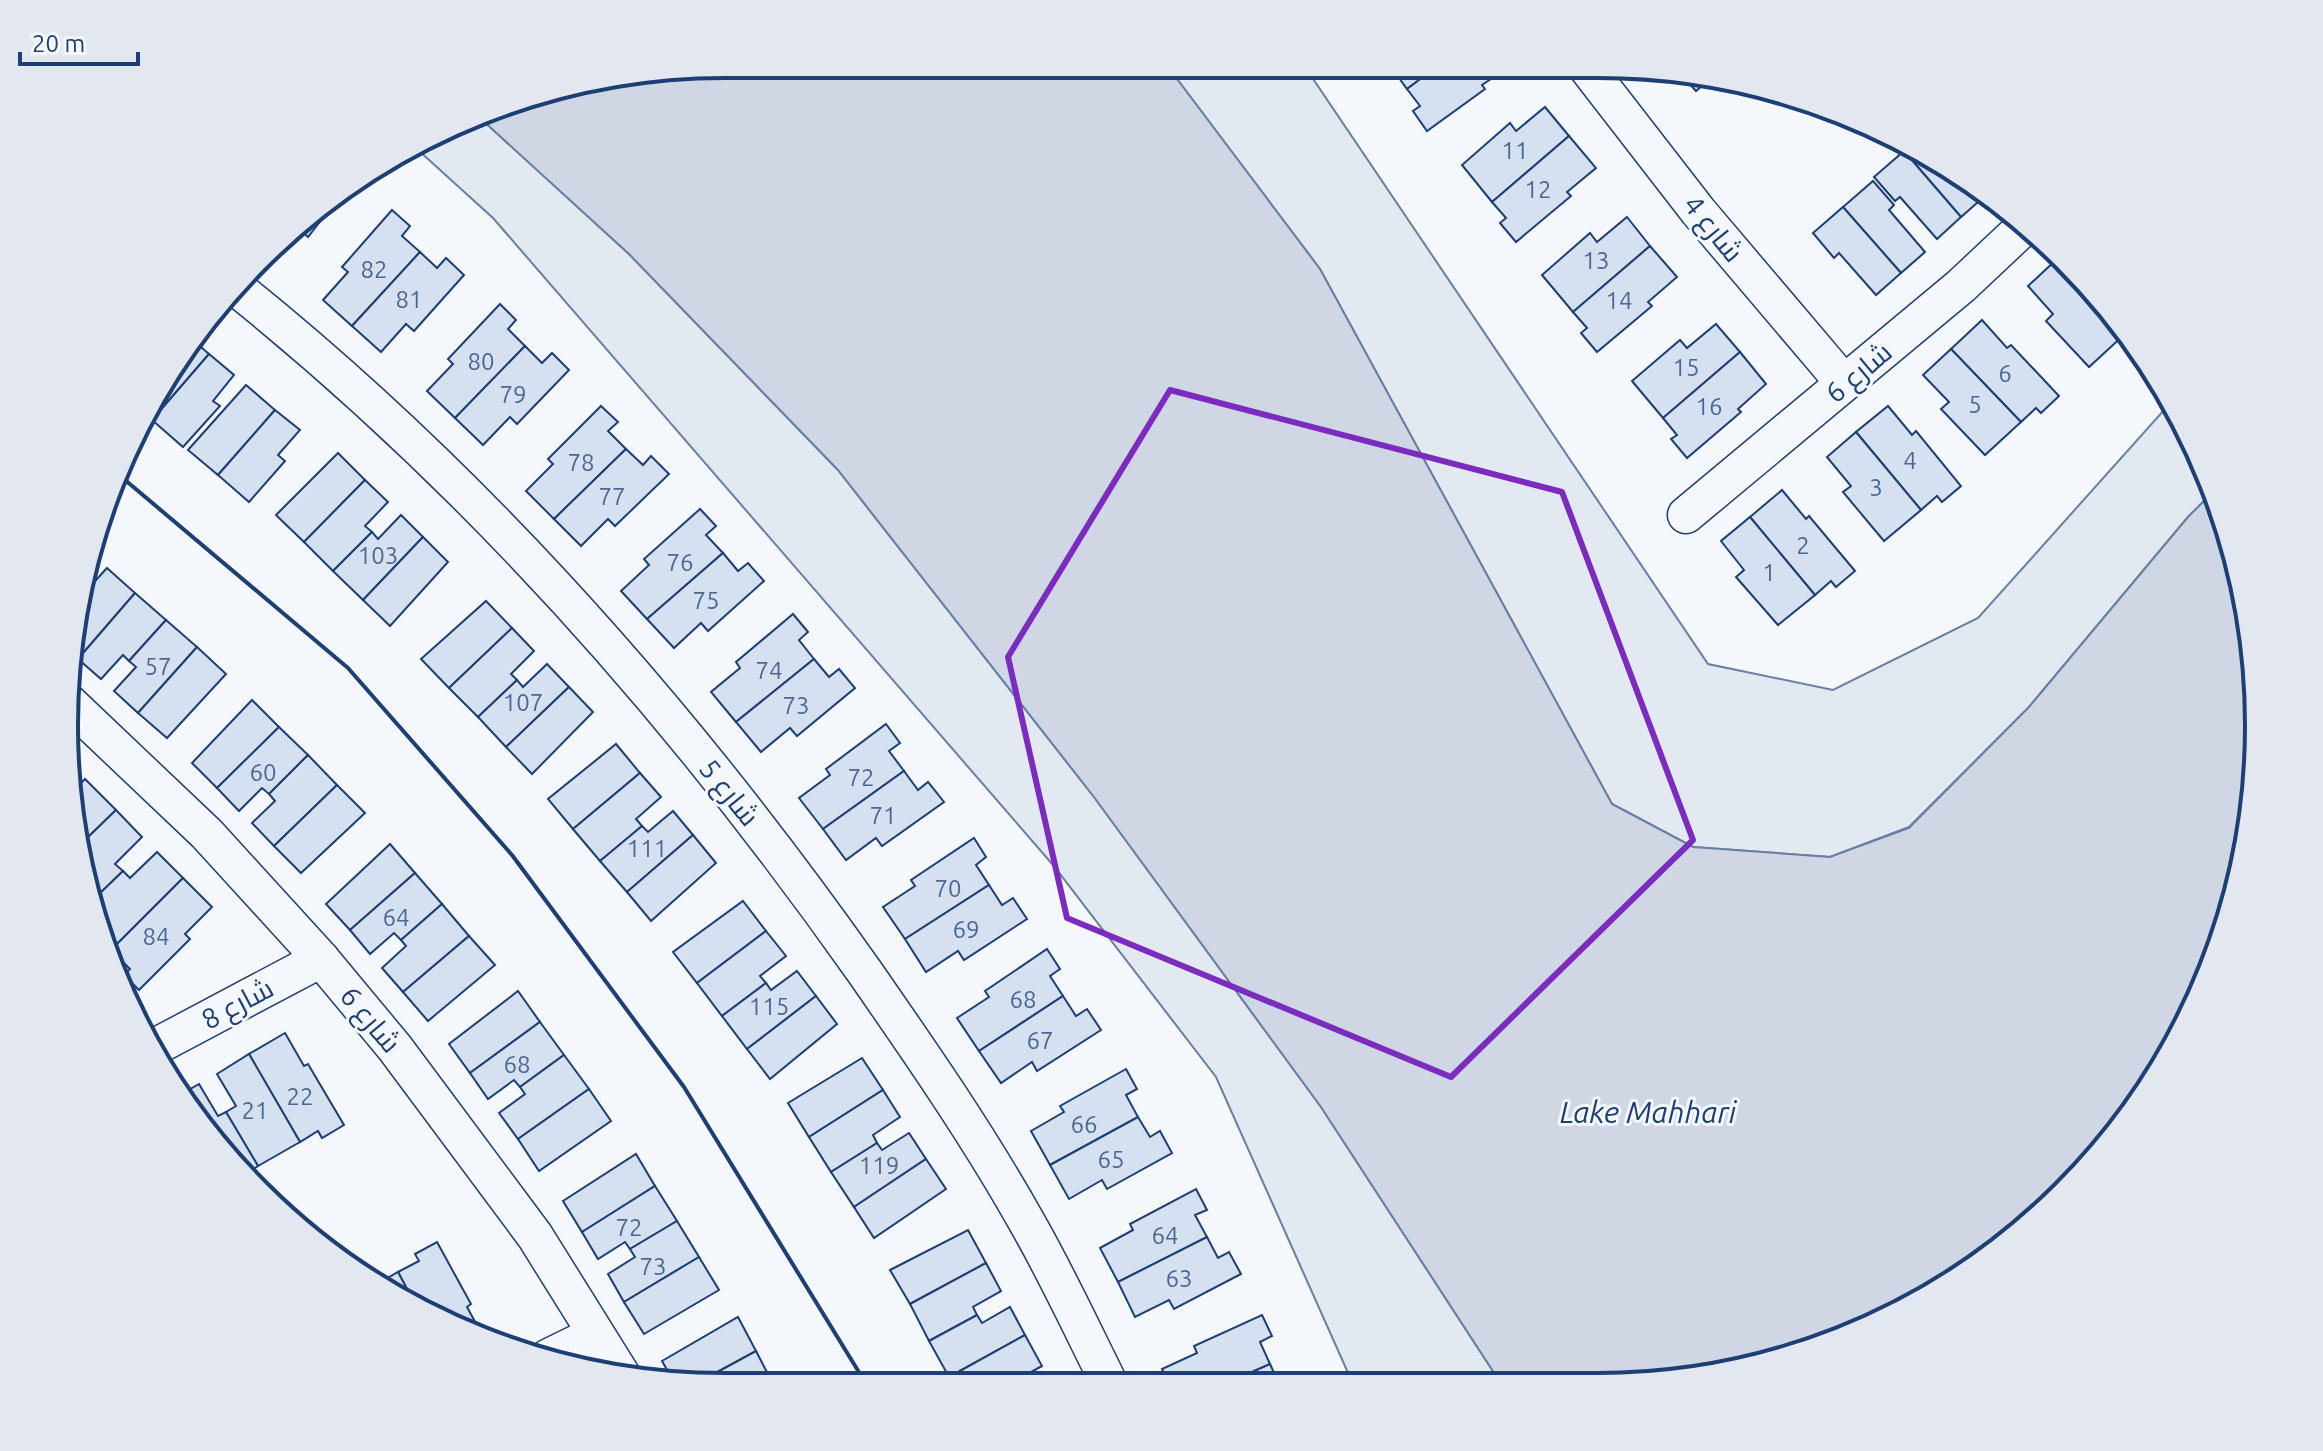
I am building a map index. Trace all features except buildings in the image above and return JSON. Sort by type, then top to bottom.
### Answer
[{"type":"street","name":"شارع 4","points":[[1595,78],[1698,211],[1844,383]]},
{"type":"street","name":"شارع 6","points":[[1686,515],[1961,286],[2017,233]]},
{"type":"street","name":"شارع 5","points":[[244,294],[371,405],[474,504],[595,632],[787,862],[916,1045],[1021,1212],[1104,1373]]},
{"type":"street","name":"شارع 6","points":[[78,712],[207,834],[321,959],[471,1146],[535,1236],[614,1363]]},
{"type":"street","name":"شارع 8","points":[[162,1043],[321,959]]},
{"type":"street","points":[[560,1352],[596,1334]]},
{"type":"highlighted area","points":[[1170,390],[1562,492],[1693,840],[1451,1077],[1067,918],[1008,657]]},
{"type":"shaded area","points":[[1176,78],[1312,78],[1708,664],[1833,690],[1978,618],[2163,411],[2205,500],[2029,707],[1909,827],[1830,857],[1693,847],[1612,804],[1320,269]]},
{"type":"shaded area","points":[[486,124],[629,254],[838,470],[1094,797],[1321,1107],[1494,1373],[1348,1373],[1216,1077],[1053,865],[493,218],[422,154]]},
{"type":"water","name":"Lake Mahhari","points":[[1176,78],[1320,269],[1612,804],[1693,847],[1830,857],[1909,828],[2029,707],[2205,500],[2233,599],[2244,683],[2244,768],[2233,852],[2223,893],[2211,934],[2178,1012],[2136,1085],[2111,1120],[2055,1183],[1992,1239],[1957,1264],[1884,1306],[1806,1339],[1724,1361],[1640,1372],[1494,1373],[1321,1107],[1094,797],[838,470],[629,254],[486,124],[517,112],[599,90],[683,79]]},
{"type":"wall","points":[[126,481],[348,668],[512,855],[684,1087],[859,1373]]}]
